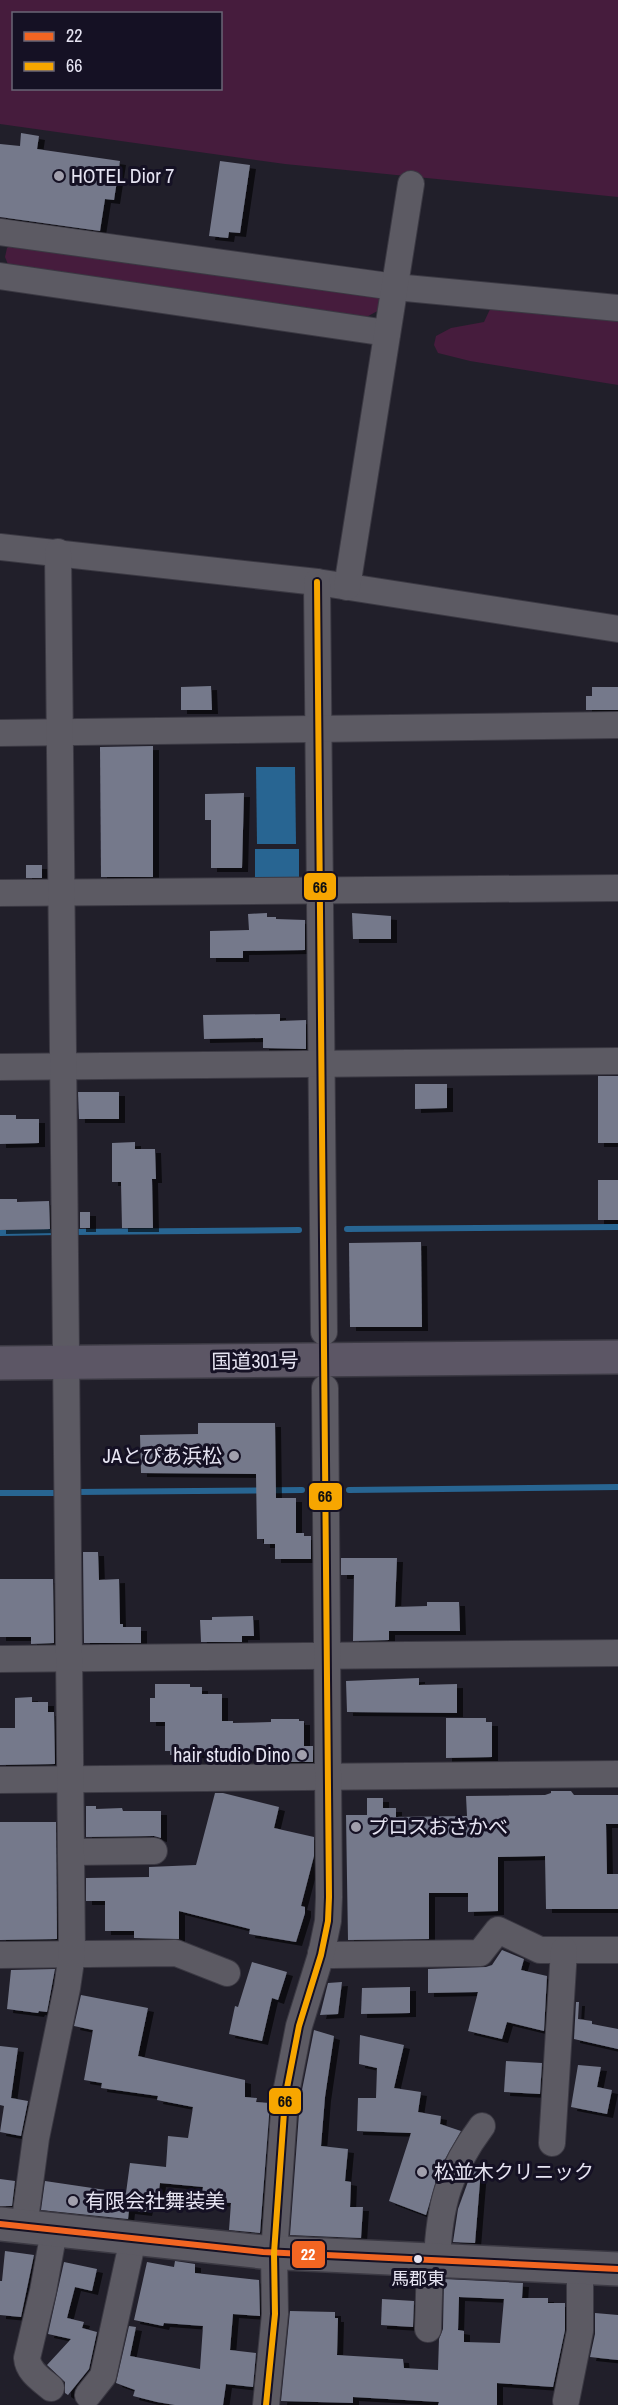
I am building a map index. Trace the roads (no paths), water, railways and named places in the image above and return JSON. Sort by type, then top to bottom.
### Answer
[{"type":"highway","name":"国道301号","points":[[0,1363],[618,1357]]},
{"type":"main road","points":[[26,2227],[274,2253],[618,2269]]},
{"type":"street","points":[[347,587],[411,184]]},
{"type":"street","points":[[0,232],[395,287],[618,308]]},
{"type":"street","points":[[0,276],[387,333]]},
{"type":"street","points":[[0,547],[317,582],[618,629]]},
{"type":"street","points":[[51,2388],[28,2366],[27,2358],[43,2291],[26,2227],[36,2138],[72,1954],[58,552]]},
{"type":"street","points":[[266,2405],[275,2314],[274,2253],[282,2135],[291,2060],[321,1953],[328,1921],[329,1897],[326,1533],[312,1518],[324,1360],[309,1198],[323,1183],[317,582]]},
{"type":"street","points":[[0,733],[618,725]]},
{"type":"street","points":[[0,893],[618,888]]},
{"type":"street","points":[[0,1067],[618,1061]]},
{"type":"street","points":[[0,1659],[618,1653]]},
{"type":"street","points":[[0,1780],[618,1774]]},
{"type":"street","points":[[71,1852],[154,1851]]},
{"type":"street","points":[[321,1953],[332,1955],[480,1953],[498,1929],[540,1950],[618,1950]]},
{"type":"street","points":[[552,2143],[564,1950]]},
{"type":"street","points":[[0,1955],[176,1953],[226,1974]]},
{"type":"street","points":[[428,2329],[433,2261],[447,2188],[466,2147],[482,2126]]},
{"type":"street","points":[[88,2396],[103,2376],[133,2240]]},
{"type":"street","points":[[566,2401],[580,2331],[580,2268]]},
{"type":"water","points":[[256,767],[295,767],[296,844],[257,844]]},
{"type":"water","points":[[255,849],[299,849],[299,880],[255,880]]},
{"type":"waterway","points":[[347,1229],[618,1227]]},
{"type":"waterway","points":[[72,1232],[299,1230]]},
{"type":"waterway","points":[[0,1233],[58,1232]]},
{"type":"waterway","points":[[349,1490],[618,1487]]},
{"type":"waterway","points":[[75,1492],[302,1490]]},
{"type":"waterway","points":[[0,1493],[60,1493]]},
{"type":"place","name":"HOTEL Dior 7","points":[[59,176]]},
{"type":"place","name":"JAとぴあ浜松","points":[[234,1456]]},
{"type":"place","name":"hair studio Dino","points":[[302,1755]]},
{"type":"place","name":"プロスおさかべ","points":[[356,1827]]},
{"type":"place","name":"松並木クリニック","points":[[422,2172]]},
{"type":"place","name":"有限会社舞装美","points":[[73,2201]]},
{"type":"place","name":"馬郡東","points":[[418,2259]]}]
